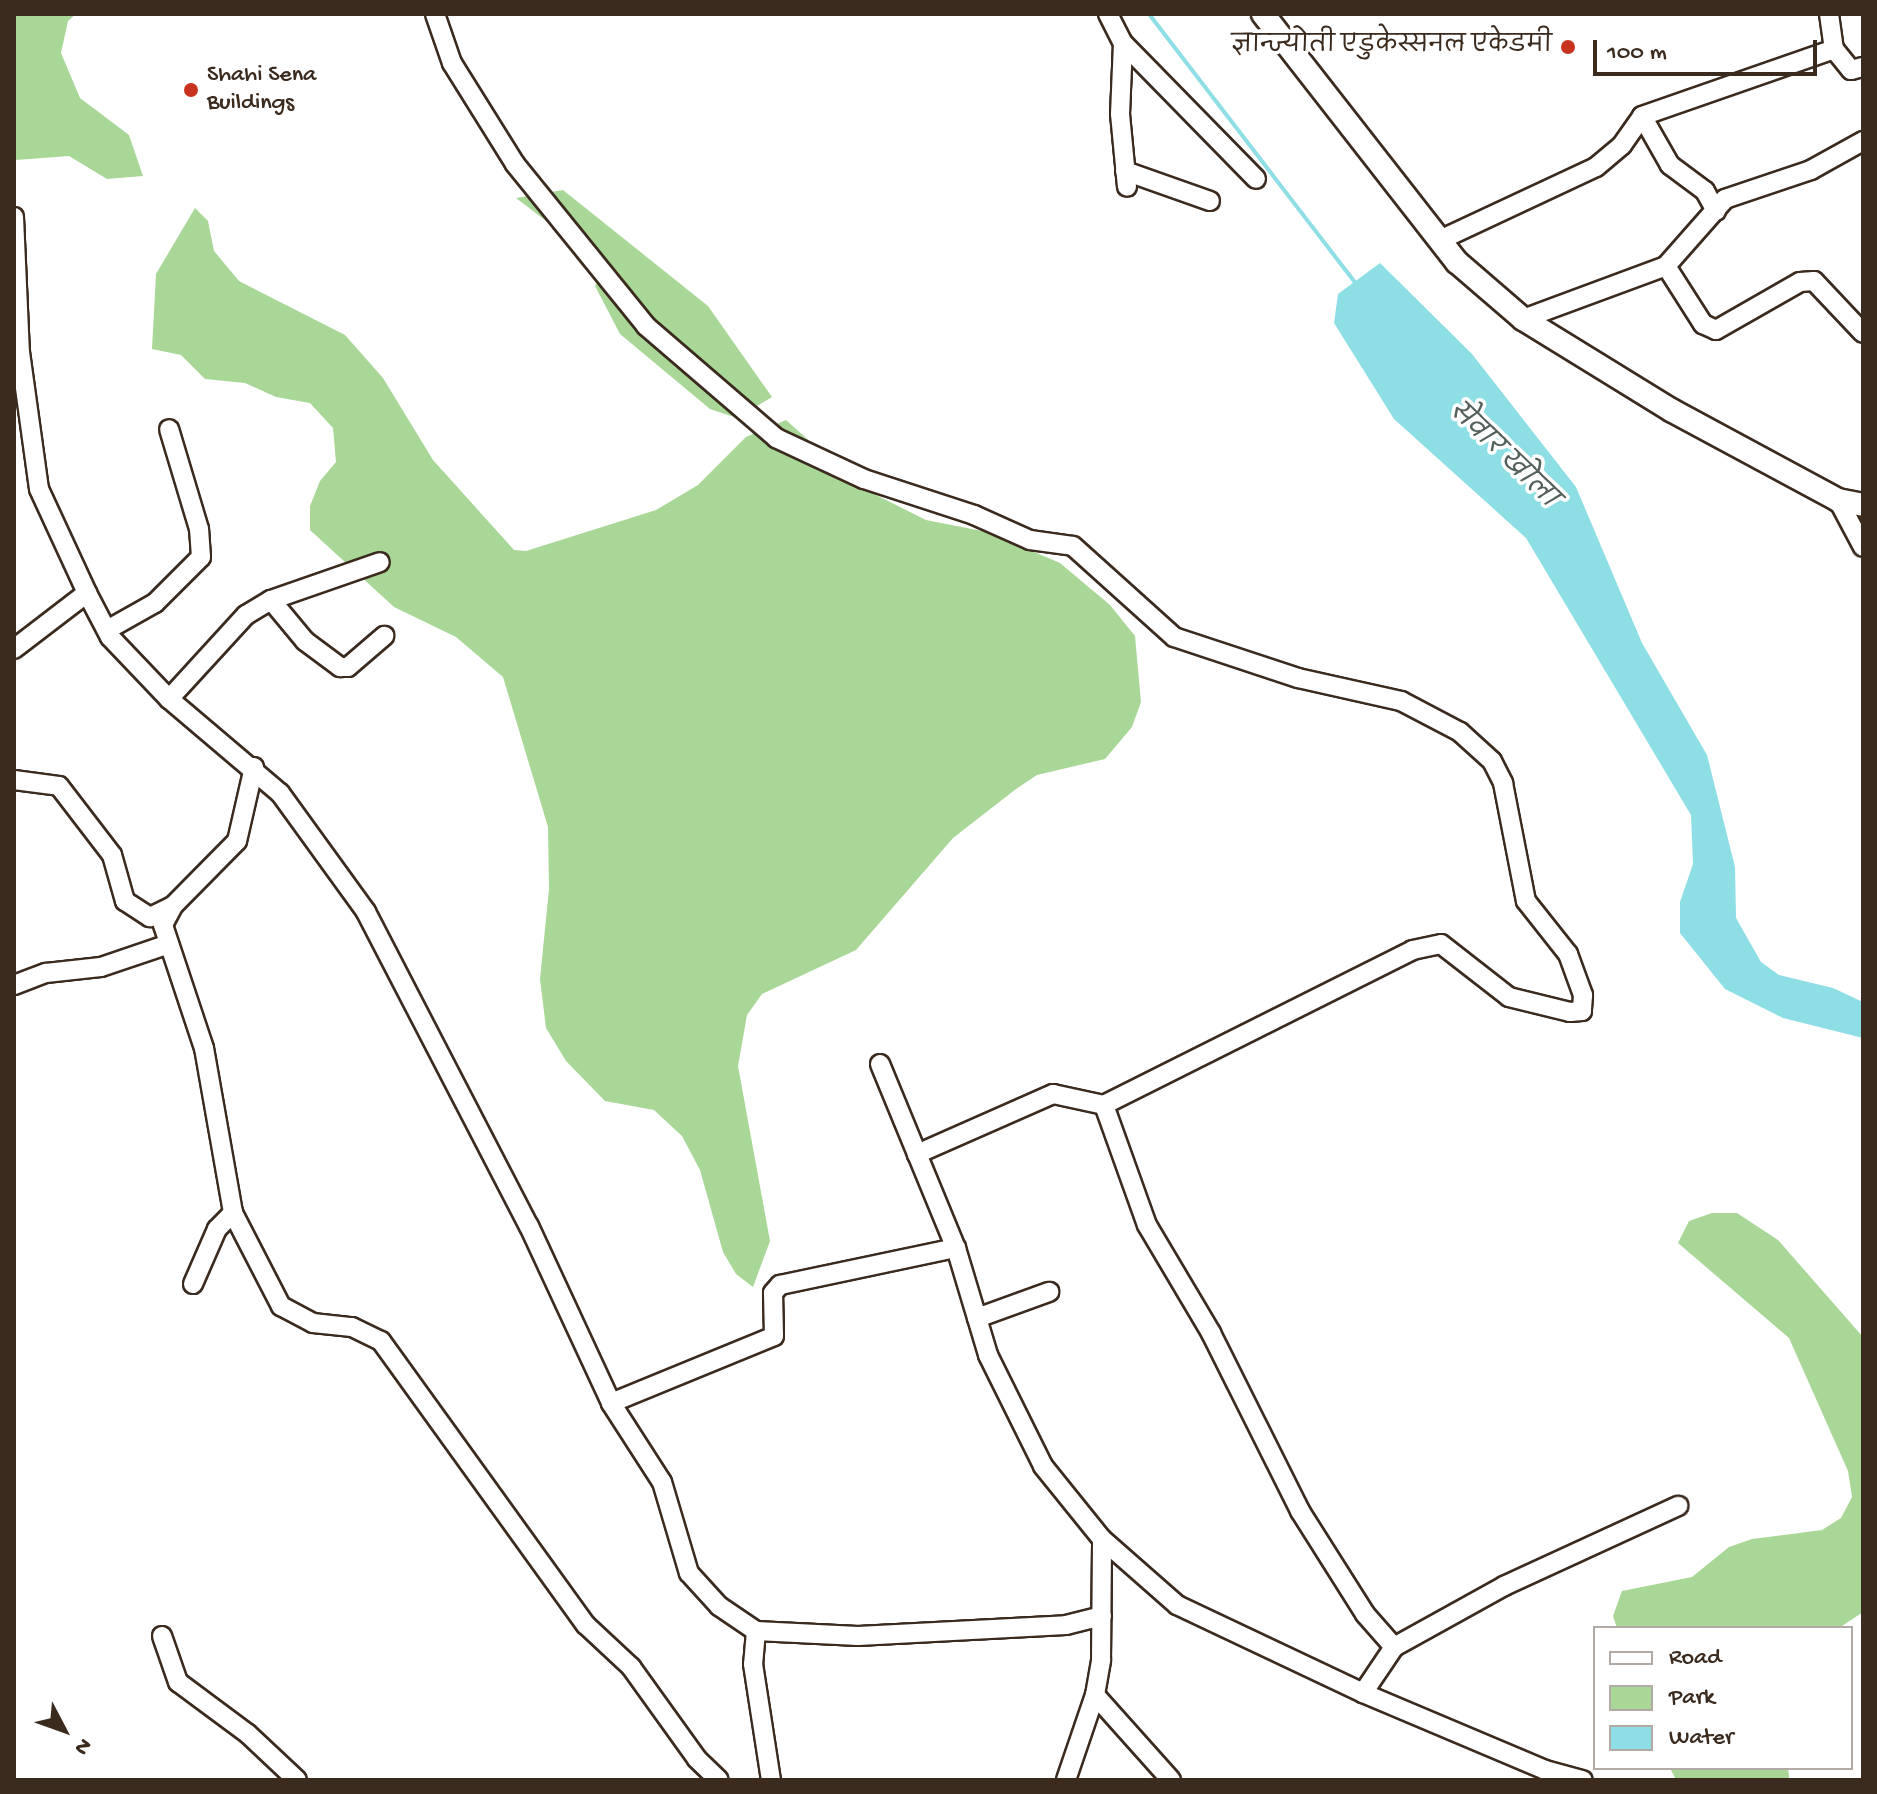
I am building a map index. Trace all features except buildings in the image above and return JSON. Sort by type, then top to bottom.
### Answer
[{"type":"street","points":[[435,14],[452,63],[515,164],[646,326],[776,438],[864,479],[974,515],[1030,540],[1073,546],[1174,637],[1298,678],[1401,701],[1460,732],[1492,761],[1503,783],[1526,901],[1568,954],[1583,995],[1582,1011],[1509,997],[1441,944],[1413,950],[1104,1105],[1053,1094],[917,1154]]},
{"type":"street","points":[[1108,14],[1123,43],[1256,179]]},
{"type":"street","points":[[1263,14],[1457,262],[1523,319],[1671,410],[1838,500],[1863,505]]},
{"type":"street","points":[[1829,14],[1834,49],[1851,70],[1863,67]]},
{"type":"street","points":[[1123,43],[1120,114],[1126,179],[1210,201]]},
{"type":"street","points":[[1440,240],[1596,167],[1622,145],[1642,116],[1834,49]]},
{"type":"street","points":[[1642,116],[1670,165],[1705,191],[1716,211]]},
{"type":"street","points":[[1523,319],[1666,266],[1725,199],[1811,170],[1863,141]]},
{"type":"street","points":[[14,217],[20,352],[39,489],[87,593],[107,630],[193,724],[254,767],[280,793],[366,912],[529,1226],[611,1403],[662,1482],[689,1573],[719,1606],[756,1631],[858,1636],[1066,1625],[1102,1616]]},
{"type":"street","points":[[1666,266],[1703,324],[1716,330],[1800,282],[1814,281],[1863,333]]},
{"type":"street","points":[[107,630],[155,603],[201,557],[199,529],[169,429]]},
{"type":"street","points":[[1838,500],[1863,547]]},
{"type":"street","points":[[169,699],[246,615],[271,600],[380,562]]},
{"type":"street","points":[[14,649],[87,593]]},
{"type":"street","points":[[271,600],[305,641],[340,667],[348,667],[384,636]]},
{"type":"street","points":[[254,767],[237,841],[173,906],[163,925],[166,945],[187,989],[204,1048],[233,1213],[281,1306],[313,1323],[352,1327],[381,1341],[586,1625],[631,1667],[697,1759],[719,1780]]},
{"type":"street","points":[[14,780],[59,786],[112,855],[125,901],[150,917],[173,906]]},
{"type":"street","points":[[14,985],[46,973],[101,967],[166,945]]},
{"type":"street","points":[[880,1064],[956,1248],[988,1355],[1043,1466],[1102,1539],[1177,1605],[1546,1775],[1583,1780]]},
{"type":"street","points":[[1104,1105],[1147,1225],[1211,1333],[1300,1511],[1365,1614],[1394,1647]]},
{"type":"street","points":[[193,1284],[217,1229],[233,1213]]},
{"type":"street","points":[[611,1403],[774,1336],[773,1293],[780,1285],[956,1248]]},
{"type":"street","points":[[977,1318],[1049,1292]]},
{"type":"street","points":[[1363,1693],[1394,1647],[1504,1586],[1678,1506]]},
{"type":"street","points":[[1066,1780],[1095,1695],[1102,1616],[1102,1539]]},
{"type":"street","points":[[756,1631],[753,1664],[771,1780]]},
{"type":"street","points":[[162,1636],[178,1682],[248,1734],[297,1780]]},
{"type":"street","points":[[1095,1695],[1171,1780]]},
{"type":"green space","points":[[14,14],[76,14],[68,21],[61,53],[80,98],[129,135],[143,176],[107,179],[69,156],[16,160]]},
{"type":"green space","points":[[563,190],[708,306],[772,397],[737,418],[710,409],[620,334],[595,286],[605,266],[516,198]]},
{"type":"green space","points":[[195,208],[208,221],[214,251],[239,281],[345,335],[383,378],[433,460],[514,550],[526,551],[656,510],[698,485],[746,437],[786,420],[862,488],[926,520],[987,532],[1060,563],[1110,605],[1135,636],[1141,702],[1132,727],[1105,759],[1037,775],[1016,789],[953,838],[856,950],[762,994],[747,1015],[738,1066],[770,1241],[753,1287],[736,1274],[723,1252],[700,1170],[682,1136],[654,1110],[605,1101],[566,1061],[546,1028],[540,979],[549,889],[548,827],[503,677],[456,637],[394,607],[310,530],[310,506],[320,481],[336,462],[333,428],[310,403],[276,397],[245,383],[205,379],[181,355],[152,349],[156,274]]},
{"type":"green space","points":[[1712,1213],[1737,1213],[1778,1240],[1863,1337],[1863,1612],[1842,1626],[1616,1626],[1613,1616],[1622,1591],[1692,1577],[1729,1547],[1752,1539],[1822,1530],[1841,1518],[1852,1497],[1848,1471],[1789,1338],[1678,1243],[1689,1221]]},
{"type":"green space","points":[[1671,1770],[1788,1770],[1789,1780],[1676,1780]]},
{"type":"water","points":[[1380,263],[1472,354],[1576,487],[1642,643],[1707,755],[1735,867],[1736,918],[1761,962],[1779,975],[1833,988],[1863,1002],[1863,1038],[1783,1018],[1725,989],[1680,933],[1680,902],[1693,864],[1691,815],[1526,538],[1394,419],[1334,323],[1338,294]]},
{"type":"waterway","name":"सेवार खोला","points":[[1149,14],[1357,285]]},
{"type":"place","name":"ज्ञान्ज्योती एडुकेस्सनल एकेडमी","points":[[1568,47]]},
{"type":"place","name":"Shahi Sena Buildings","points":[[191,90]]}]
